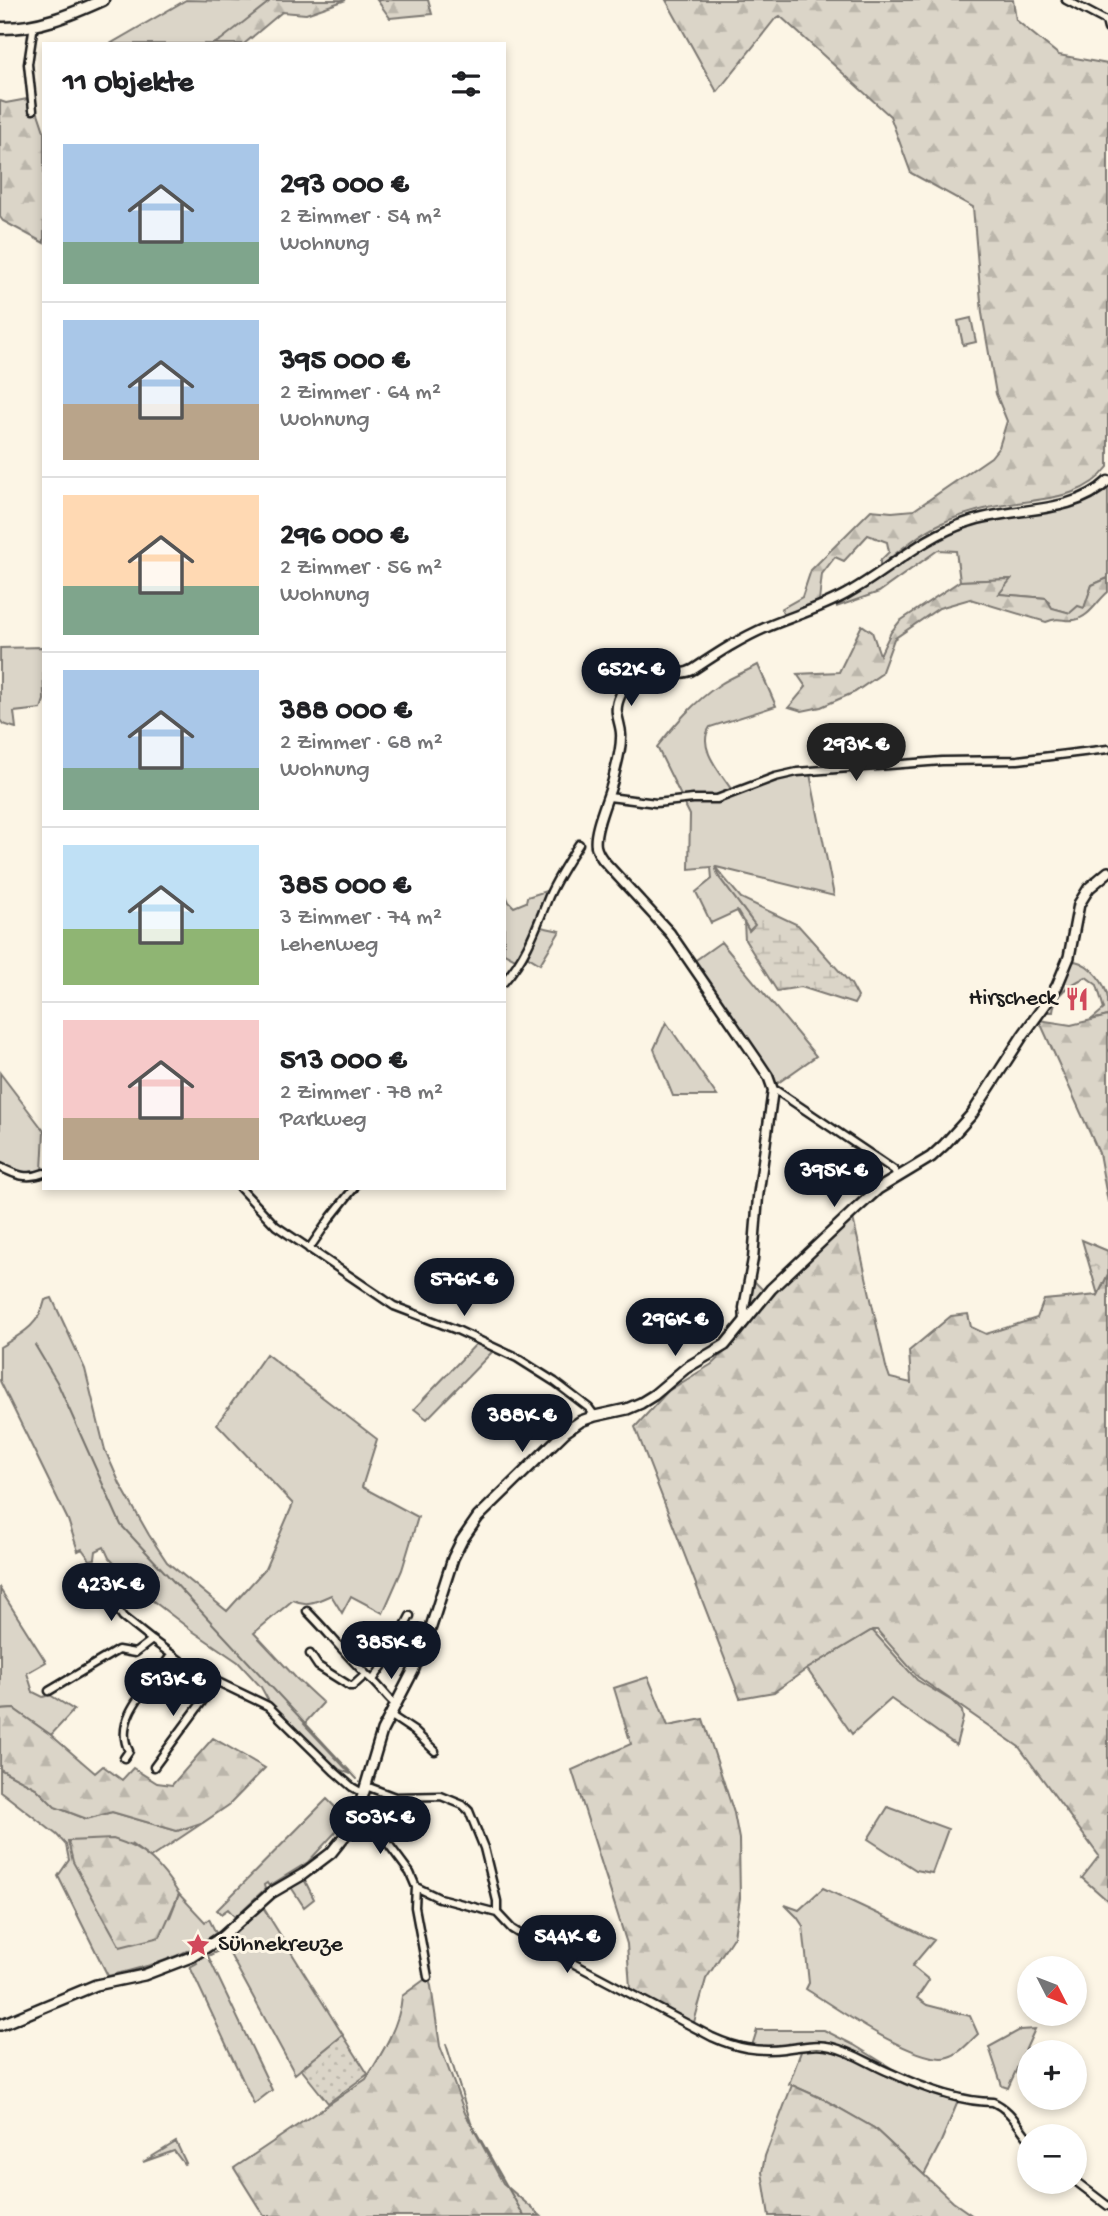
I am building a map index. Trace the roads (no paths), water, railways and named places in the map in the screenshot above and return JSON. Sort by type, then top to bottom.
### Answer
[{"type":"main road","points":[[0,27],[34,27],[103,0]]},
{"type":"main road","points":[[0,2025],[96,1985],[144,1975],[191,1957],[222,1937],[268,1895],[302,1875],[331,1853],[351,1828],[357,1815],[382,1731],[413,1671],[453,1558],[478,1517],[565,1432],[581,1421],[627,1409],[654,1395],[686,1368],[725,1345],[783,1276],[878,1189],[931,1157],[944,1145],[972,1114],[1057,986],[1069,957],[1079,904],[1089,888],[1108,872]]},
{"type":"street","points":[[1066,0],[1107,24]]},
{"type":"street","points":[[33,110],[28,64],[34,27]]},
{"type":"street","points":[[745,1320],[744,1308],[753,1259],[758,1197],[773,1090],[768,1076],[670,933],[598,852],[595,843],[621,747],[621,726],[616,710],[621,693],[636,674],[644,669],[687,672],[746,637],[843,596],[941,532],[998,514],[1077,501],[1095,492],[1108,481]]},
{"type":"street","points":[[609,797],[656,803],[717,799],[775,777],[797,772],[931,762],[1018,760],[1108,748]]},
{"type":"street","points":[[506,979],[523,956],[537,930],[550,895],[579,844]]},
{"type":"street","points":[[773,1090],[846,1136],[894,1170],[897,1176]]},
{"type":"street","points":[[0,1167],[20,1177],[42,1174]]},
{"type":"street","points":[[242,1190],[276,1226],[394,1306],[457,1330],[517,1358],[555,1382],[589,1408],[595,1416]]},
{"type":"street","points":[[309,1249],[353,1190]]},
{"type":"street","points":[[99,1583],[123,1617],[193,1670],[268,1706],[352,1787],[395,1797],[441,1796],[463,1805],[469,1811],[484,1848],[498,1901],[497,1913]]},
{"type":"street","points":[[307,1611],[365,1675],[396,1704]]},
{"type":"street","points":[[373,1680],[410,1616]]},
{"type":"street","points":[[49,1692],[118,1650],[135,1653],[152,1640]]},
{"type":"street","points":[[310,1654],[318,1667],[348,1686],[353,1686],[365,1675]]},
{"type":"street","points":[[124,1758],[129,1751],[124,1739],[131,1709],[171,1655]]},
{"type":"street","points":[[153,1767],[215,1681]]},
{"type":"street","points":[[390,1715],[414,1731],[435,1751]]},
{"type":"street","points":[[357,1815],[384,1838],[410,1873],[416,1886],[415,1908],[428,1977]]},
{"type":"street","points":[[416,1886],[439,1898],[497,1913],[512,1928],[533,1942],[727,2044],[749,2050],[821,2044],[832,2046],[924,2087],[1001,2105],[1018,2124]]},
{"type":"street","points":[[1087,2190],[1108,2206]]},
{"type":"waterway","points":[[35,1345],[57,1382],[121,1525],[357,1779]]},
{"type":"waterway","points":[[446,2044],[471,2123],[524,2216]]},
{"type":"place","name":"Hirscheck","points":[[1077,999]]},
{"type":"place","name":"Sühnekreuze","points":[[198,1945]]}]
